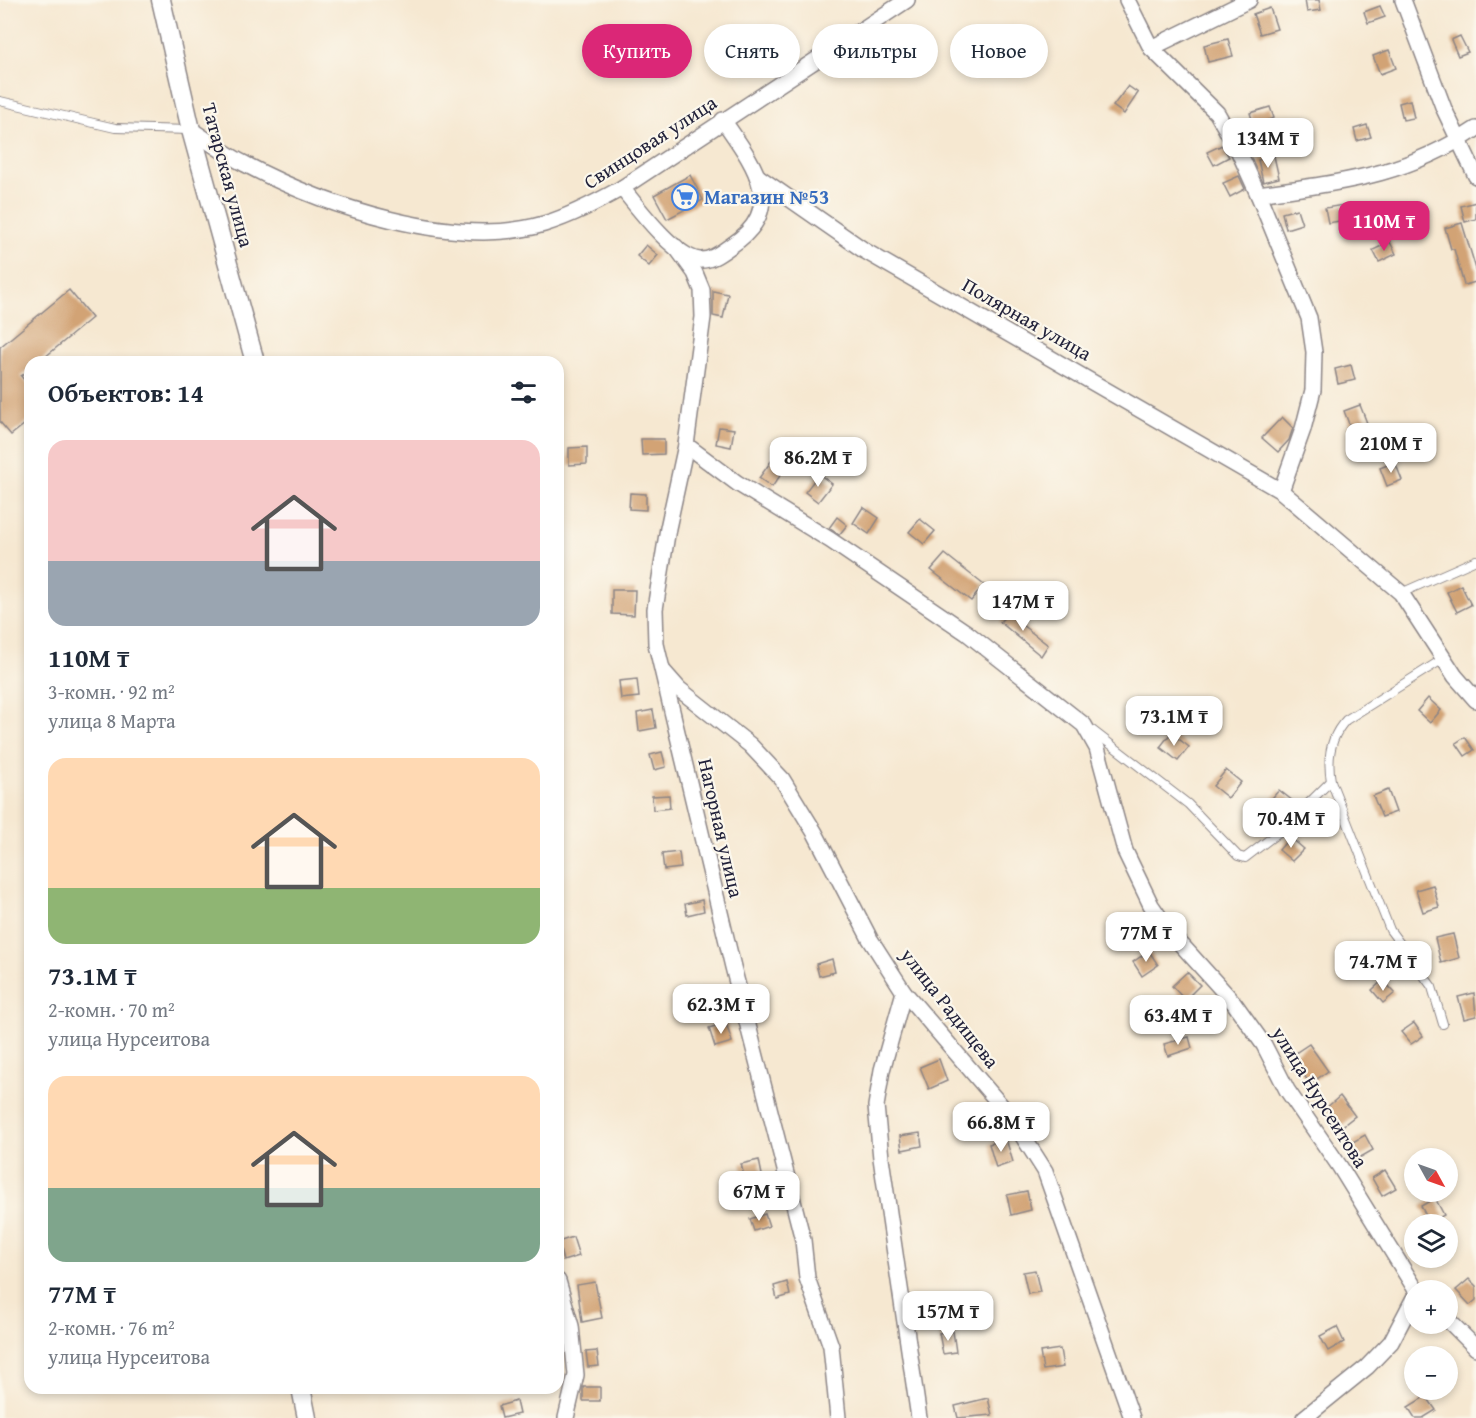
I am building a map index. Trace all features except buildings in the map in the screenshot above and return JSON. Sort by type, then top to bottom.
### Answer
[{"type":"street","name":"Татарская улица","points":[[161,0],[191,130],[253,356]]},
{"type":"street","points":[[1126,0],[1151,48],[1217,113],[1239,152],[1258,194],[1309,318],[1314,352],[1312,390],[1306,419],[1281,491]]},
{"type":"street","points":[[1151,48],[1249,0]]},
{"type":"street","points":[[1403,0],[1444,109],[1476,176]]},
{"type":"street","name":"Свинцовая улица","points":[[191,130],[244,164],[308,193],[374,216],[449,229],[494,232],[543,225],[588,207],[622,188],[900,2]]},
{"type":"street","points":[[675,248],[699,260],[714,257],[748,234],[762,210],[763,191],[757,176],[748,157],[723,120]]},
{"type":"street","points":[[1258,194],[1374,176],[1413,164],[1460,141],[1476,129]]},
{"type":"street","name":"Полярная улица","points":[[757,176],[865,251],[1281,491],[1401,593],[1443,659],[1476,700]]},
{"type":"street","name":"Нагорная улица","points":[[622,188],[695,273],[702,290],[703,317],[686,445],[668,528],[655,609],[656,644],[733,967],[803,1240],[807,1278],[831,1346],[838,1418]]},
{"type":"street","name":"улица Нурсеитова","points":[[686,445],[738,483],[830,540],[966,633],[1084,724],[1097,748],[1125,851],[1151,904],[1168,931],[1234,1003],[1264,1045],[1287,1090],[1340,1167],[1410,1280]]},
{"type":"street","name":"улица Радищева","points":[[662,670],[679,689],[750,745],[782,779],[815,832],[870,939],[904,992],[1010,1116],[1045,1171],[1132,1418]]},
{"type":"street","points":[[904,992],[882,1070],[876,1106],[881,1158],[919,1418]]},
{"type":"street","points":[[564,1300],[572,1326],[576,1375],[566,1418]]},
{"type":"street","points":[[1304,1418],[1367,1367],[1392,1342],[1404,1318]]},
{"type":"street","points":[[1458,1330],[1476,1348]]},
{"type":"street","points":[[302,1394],[307,1418]]},
{"type":"lane","points":[[0,101],[115,128],[191,130]]},
{"type":"lane","points":[[1401,593],[1476,560]]},
{"type":"lane","points":[[1443,659],[1346,720],[1335,732],[1331,746],[1330,781],[1390,930],[1432,987],[1443,1024]]},
{"type":"lane","points":[[1084,724],[1188,804],[1238,856],[1245,858],[1279,832],[1330,781]]},
{"type":"place","name":"Магазин №53","points":[[685,197]]}]
